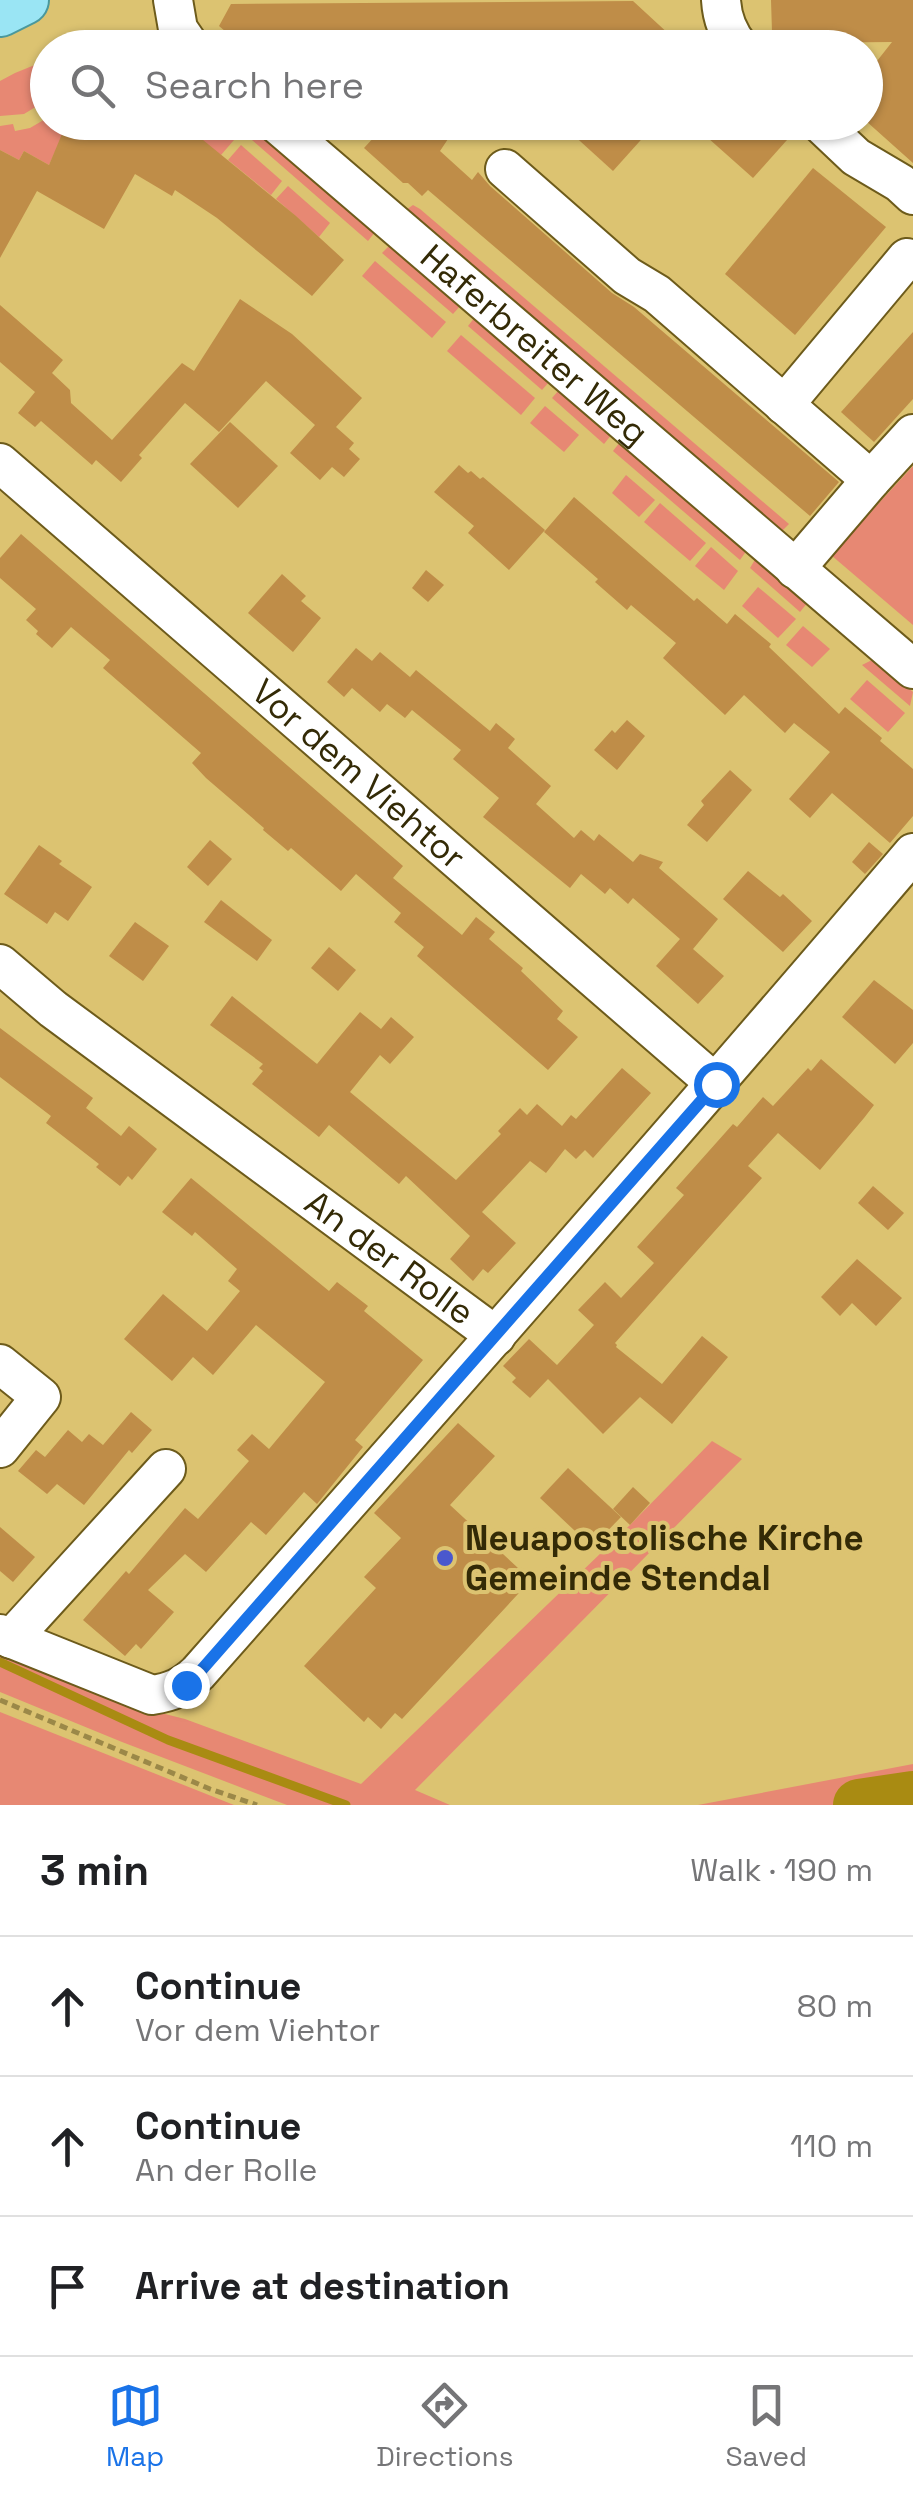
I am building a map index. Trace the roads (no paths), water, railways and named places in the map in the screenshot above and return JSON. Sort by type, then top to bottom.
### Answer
[{"type":"main road","points":[[0,12],[24,0]]},
{"type":"street","points":[[172,0],[179,30]]},
{"type":"street","points":[[722,0],[722,16],[728,30]]},
{"type":"street","name":"Haferbreiter Weg","points":[[297,140],[913,668]]},
{"type":"street","points":[[838,140],[856,157],[913,195]]},
{"type":"street","points":[[506,169],[628,276],[657,294],[870,480]]},
{"type":"street","points":[[784,406],[907,258]]},
{"type":"street","points":[[795,568],[913,434]]},
{"type":"street","name":"Vor dem Viehtor","points":[[0,464],[716,1084]]},
{"type":"street","points":[[496,1336],[913,853]]},
{"type":"street","name":"An der Rolle","points":[[0,964],[53,1009],[496,1336],[186,1685],[152,1695],[6,1636],[166,1470]]},
{"type":"street","points":[[0,1364],[41,1396],[0,1448]]},
{"type":"waterway","points":[[0,1662],[168,1740],[346,1805]]},
{"type":"waterway","points":[[859,1805],[913,1797]]},
{"type":"place","name":"Neuapostolische Kirche Gemeinde Stendal","points":[[445,1558]]}]
